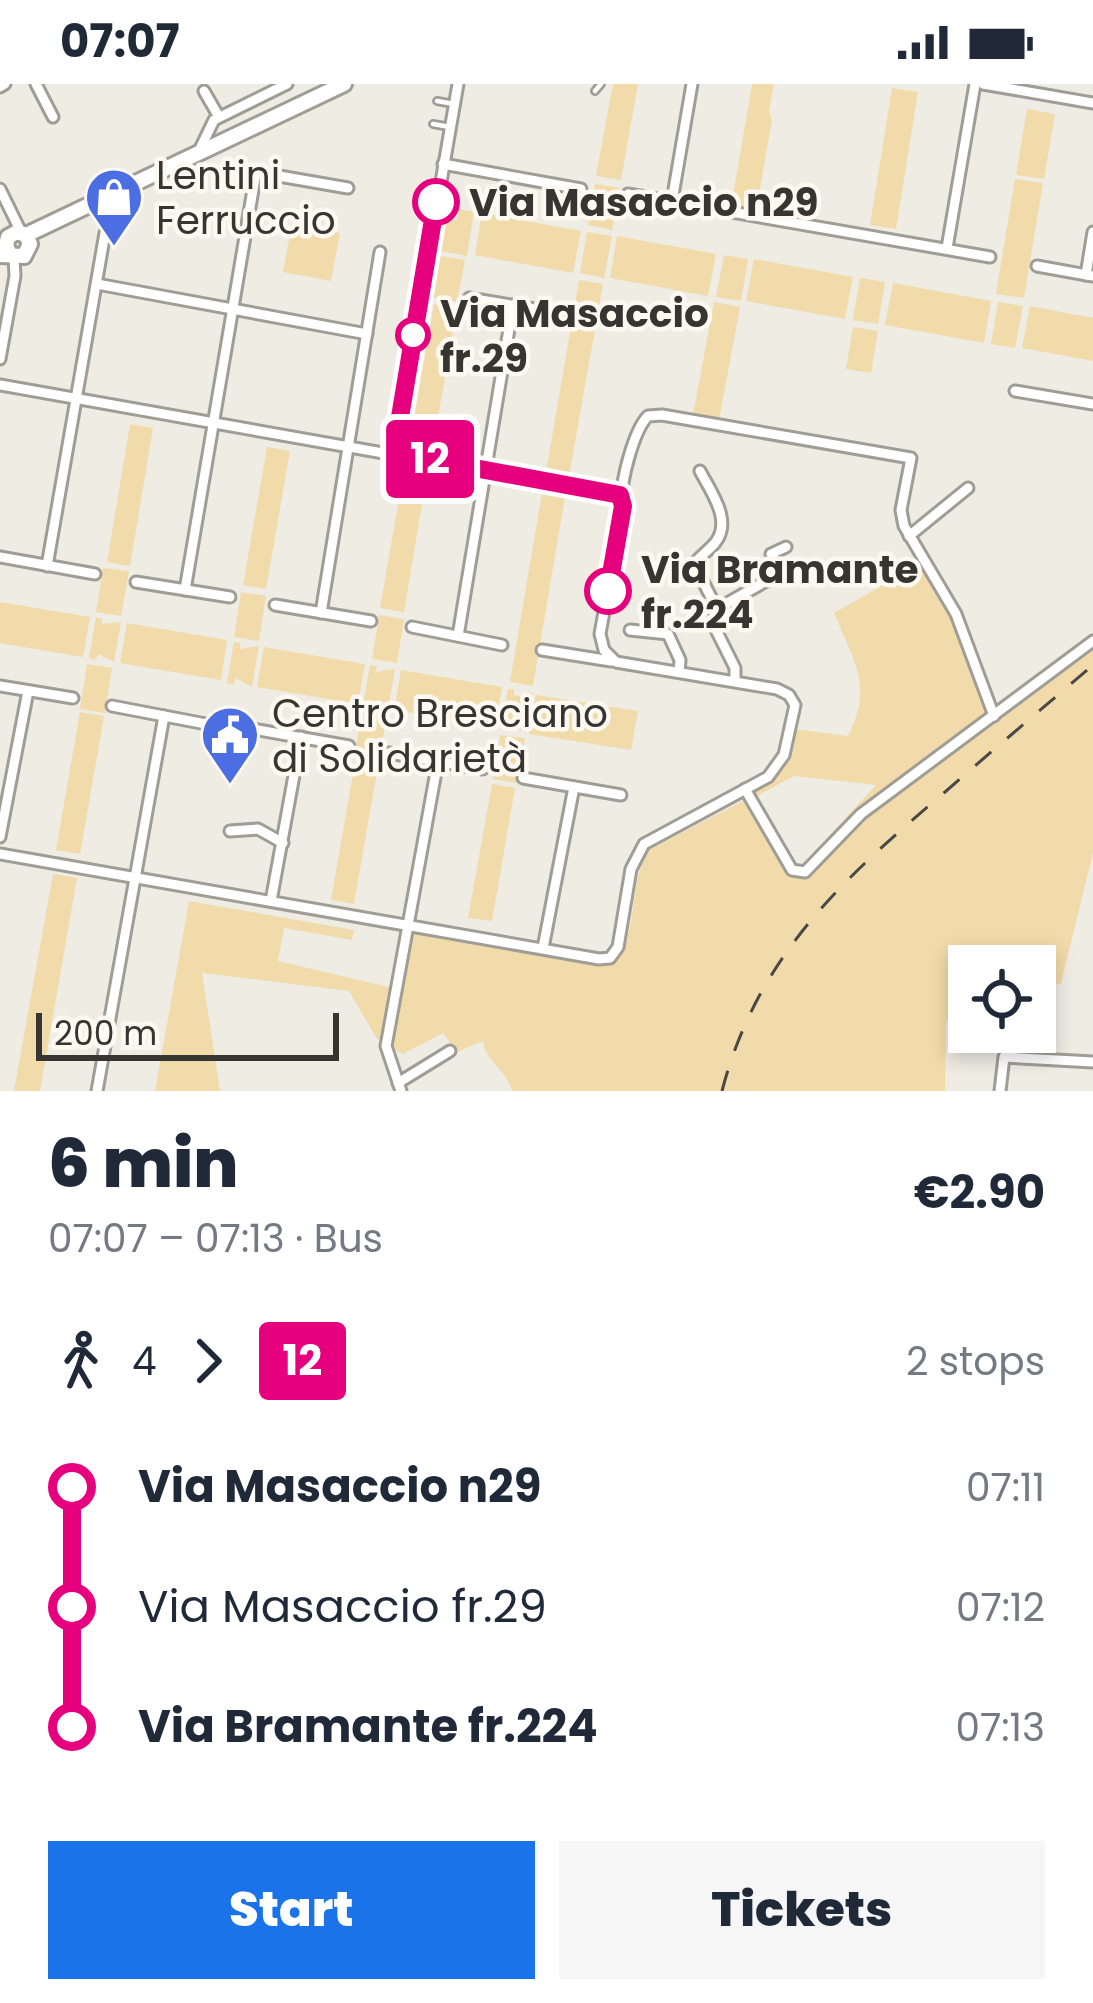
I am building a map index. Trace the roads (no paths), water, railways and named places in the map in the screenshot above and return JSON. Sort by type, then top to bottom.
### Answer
[{"type":"street","points":[[36,84],[53,117]]},
{"type":"street","points":[[197,155],[219,117],[287,84]]},
{"type":"street","points":[[14,245],[344,84]]},
{"type":"street","points":[[394,453],[458,84]]},
{"type":"street","points":[[672,201],[692,84]]},
{"type":"street","points":[[946,248],[979,84],[1093,103]]},
{"type":"street","points":[[204,91],[219,117]]},
{"type":"street","points":[[443,164],[581,189]]},
{"type":"street","points":[[185,590],[256,172],[348,188]]},
{"type":"street","points":[[0,189],[12,215],[15,276],[0,359]]},
{"type":"street","points":[[628,194],[990,256]]},
{"type":"street","points":[[47,566],[105,232]]},
{"type":"street","points":[[1037,266],[1089,276],[1093,232]]},
{"type":"street","points":[[321,613],[380,252]]},
{"type":"street","points":[[97,284],[367,334]]},
{"type":"street","points":[[469,298],[559,313]]},
{"type":"street","points":[[458,637],[513,305]]},
{"type":"street","points":[[0,385],[620,495]]},
{"type":"street","points":[[1016,391],[1093,404]]},
{"type":"street","points":[[616,662],[604,650],[600,634],[623,506],[620,495],[641,422],[648,416],[662,416],[911,458],[901,510],[909,536],[956,614],[994,716]]},
{"type":"street","points":[[700,471],[722,520],[718,541],[694,564],[717,609],[713,624],[735,668],[735,681]]},
{"type":"street","points":[[909,536],[968,488]]},
{"type":"street","points":[[717,609],[782,572],[771,554],[786,547]]},
{"type":"street","points":[[0,557],[95,574]]},
{"type":"street","points":[[136,581],[230,597]]},
{"type":"street","points":[[275,605],[371,621]]},
{"type":"street","points":[[412,627],[502,645]]},
{"type":"street","points":[[630,630],[668,634],[680,660],[679,672]]},
{"type":"street","points":[[746,789],[791,870],[805,872],[861,814],[1093,641]]},
{"type":"street","points":[[0,854],[610,958],[618,947],[631,869],[644,844],[768,777],[784,755],[795,705],[777,689],[542,650]]},
{"type":"street","points":[[0,686],[73,698]]},
{"type":"street","points":[[0,837],[28,691]]},
{"type":"street","points":[[112,706],[206,724]]},
{"type":"street","points":[[97,1091],[164,716]]},
{"type":"street","points":[[244,746],[240,735],[247,728],[349,746]]},
{"type":"street","points":[[271,901],[301,737]]},
{"type":"street","points":[[389,753],[483,770]]},
{"type":"street","points":[[438,761],[386,1046],[399,1087],[450,1051]]},
{"type":"street","points":[[523,778],[621,795]]},
{"type":"street","points":[[543,948],[574,787]]},
{"type":"street","points":[[230,831],[258,829],[283,843]]},
{"type":"street","points":[[1000,1091],[1004,1058],[1093,1062]]},
{"type":"lane","points":[[595,91],[601,84]]},
{"type":"lane","points":[[437,101],[454,104]]},
{"type":"lane","points":[[433,124],[450,128]]},
{"type":"lane","points":[[1010,1053],[1010,1058]]},
{"type":"railway","points":[[722,1091],[757,999],[809,923],[872,856],[1093,665]]},
{"type":"place","name":"Via Masaccio n29","points":[[436,202]]},
{"type":"place","name":"Lentini Ferruccio","points":[[114,248]]},
{"type":"place","name":"Via Masaccio fr.29","points":[[413,335]]},
{"type":"place","name":"Via Bramante fr.224","points":[[608,591]]},
{"type":"place","name":"Centro Bresciano di Solidarietà","points":[[230,786]]}]
